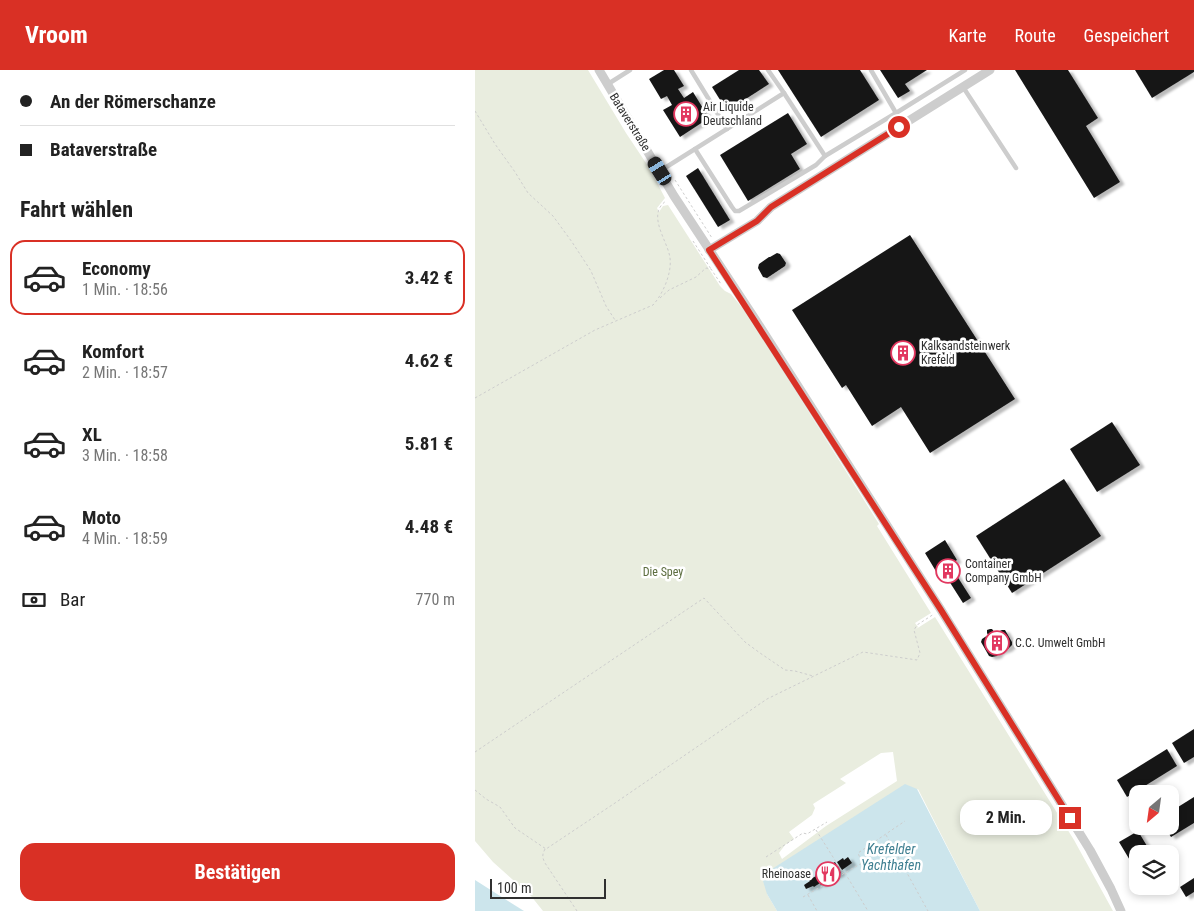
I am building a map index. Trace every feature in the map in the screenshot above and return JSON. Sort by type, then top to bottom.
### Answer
[{"type":"street","name":"Bataverstraße","points":[[599,70],[663,169],[675,196],[713,247],[1091,850],[1121,911]]},
{"type":"street","points":[[713,247],[757,221],[771,207],[990,70]]},
{"type":"lane","points":[[607,84],[620,73],[629,70]]},
{"type":"lane","points":[[691,70],[727,129]]},
{"type":"lane","points":[[768,70],[825,156]]},
{"type":"lane","points":[[871,70],[896,113]]},
{"type":"lane","points":[[695,149],[732,207],[735,211],[739,211],[816,165],[825,156],[965,70]]},
{"type":"lane","points":[[963,87],[1016,168]]},
{"type":"lane","points":[[663,169],[784,93]]},
{"type":"path","points":[[475,111],[528,193],[553,216],[572,242],[591,271],[606,306],[615,320]]},
{"type":"path","points":[[663,169],[713,247]]},
{"type":"path","points":[[659,298],[668,275],[670,259],[657,218],[658,210],[662,204],[675,196]]},
{"type":"path","points":[[475,398],[595,330],[653,305],[669,290],[696,277],[706,268],[711,269]]},
{"type":"path","points":[[475,752],[704,598],[745,642],[760,653],[785,670],[813,676]]},
{"type":"path","points":[[577,911],[542,857],[546,849],[767,699],[863,652],[917,660],[920,653],[915,630],[917,625],[941,610]]},
{"type":"path","points":[[475,790],[500,807],[515,828],[546,849]]},
{"type":"path","points":[[803,897],[862,863],[858,854],[905,821]]},
{"type":"path","points":[[766,858],[803,832],[807,834],[827,822]]},
{"type":"path","points":[[815,829],[868,911]]},
{"type":"path","points":[[886,834],[928,911]]},
{"type":"path","points":[[807,894],[817,911]]},
{"type":"green space","name":"Die Spey","points":[[475,70],[588,70],[650,169],[665,198],[657,208],[659,212],[663,206],[668,205],[720,286],[731,294],[748,315],[879,524],[877,526],[931,613],[915,623],[918,627],[916,629],[935,617],[1074,840],[1113,911],[980,911],[918,789],[767,894],[777,911],[543,911],[531,896],[493,862],[475,841]],"holes":[[[893,752],[897,781],[826,826],[782,859],[779,853],[785,845],[794,839],[789,832],[812,815],[815,808],[813,804],[846,783],[840,779],[881,753]]]},
{"type":"water","name":"Krefelder Yachthafen","points":[[905,784],[917,789],[980,911],[777,911],[767,894],[763,881],[772,869]]},
{"type":"water","points":[[475,880],[524,911],[475,911]]},
{"type":"building","points":[[664,70],[674,70],[684,86],[678,89],[684,98],[693,92],[709,118],[680,137],[663,110],[672,105],[667,96],[661,99],[649,79]]},
{"type":"building","points":[[739,70],[759,70],[769,84],[727,111],[712,87]]},
{"type":"building","points":[[778,70],[860,70],[879,100],[821,137]]},
{"type":"building","points":[[880,70],[927,70],[905,84],[910,91],[898,98]]},
{"type":"building","points":[[1015,70],[1068,70],[1098,118],[1086,126],[1120,182],[1094,198]]},
{"type":"building","points":[[1135,70],[1194,70],[1194,72],[1152,98]]},
{"type":"building","points":[[788,113],[807,144],[791,154],[800,169],[748,201],[720,155]]},
{"type":"building","points":[[698,168],[730,220],[718,227],[686,176]]},
{"type":"building","name":"Kalksandsteinwerk Krefeld","points":[[910,235],[1015,399],[930,453],[901,407],[872,426],[846,385],[842,388],[792,310]]},
{"type":"building","points":[[777,253],[780,254],[786,263],[785,266],[767,278],[763,277],[758,268],[759,264]]},
{"type":"building","points":[[1112,422],[1140,465],[1097,492],[1070,449]]},
{"type":"building","points":[[1064,479],[1101,536],[1012,593],[976,536]]},
{"type":"building","name":"Container Company GmbH","points":[[945,540],[957,560],[950,565],[971,598],[963,603],[942,570],[937,573],[925,553]]},
{"type":"building","name":"C.C. Umwelt GmbH","points":[[990,629],[995,633],[1005,630],[1012,642],[1008,649],[992,657],[989,656],[981,642],[988,635],[987,630]]},
{"type":"building","points":[[1194,729],[1194,757],[1184,763],[1172,743]]},
{"type":"building","points":[[1167,749],[1177,766],[1146,785],[1129,785],[1129,796],[1127,797],[1117,780]]},
{"type":"building","points":[[1194,797],[1194,823],[1179,832],[1179,806]]},
{"type":"building","points":[[1131,835],[1140,835],[1146,845],[1129,845],[1129,859],[1119,842]]},
{"type":"building","points":[[848,857],[852,863],[842,870],[837,862]]},
{"type":"building","name":"Rheinoase","points":[[835,862],[841,873],[821,885],[820,883],[806,889],[804,885],[809,880]]},
{"type":"building","points":[[1194,878],[1194,892],[1186,897],[1180,887]]},
{"type":"place","name":"Air Liquide Deutschland","points":[[686,114]]},
{"type":"place","name":"Kalksandsteinwerk Krefeld","points":[[903,353]]},
{"type":"place","name":"Container Company GmbH","points":[[948,571]]},
{"type":"place","name":"C.C. Umwelt GmbH","points":[[997,643]]},
{"type":"place","name":"Rheinoase","points":[[828,874]]},
{"type":"route","points":[[899,127],[771,207],[757,221],[709,250],[941,610],[1070,818]]}]
